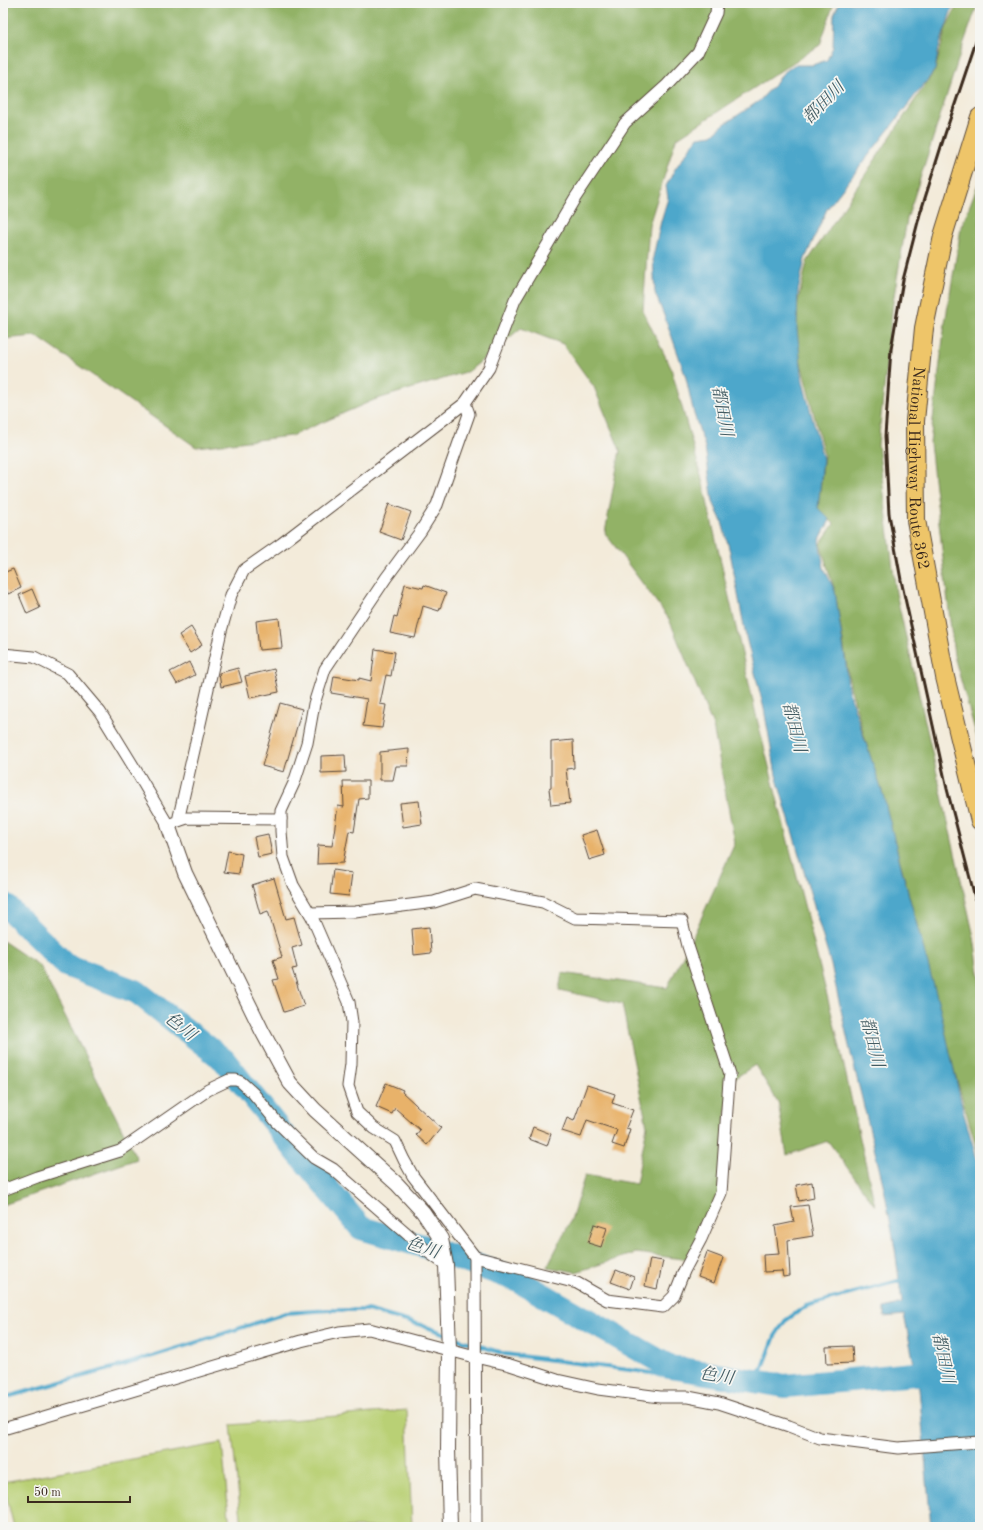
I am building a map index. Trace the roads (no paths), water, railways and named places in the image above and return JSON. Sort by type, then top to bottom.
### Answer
[{"type":"highway","name":"National Highway Route 362","points":[[980,117],[943,236],[924,328],[915,421],[916,520],[945,677],[980,821]]},
{"type":"street","points":[[173,823],[221,630],[231,595],[244,570],[281,544],[465,403],[489,368],[515,300],[575,198],[625,123],[667,85],[698,52],[716,13],[717,3]]},
{"type":"street","points":[[465,403],[468,414],[437,504],[420,532],[386,578],[325,669],[314,704],[308,743],[294,783],[281,810],[281,820],[283,857],[292,885],[310,913],[349,1002],[352,1022],[351,1064],[348,1086],[357,1112],[374,1128],[395,1141],[413,1176],[475,1257],[476,1527]]},
{"type":"street","points":[[3,654],[34,657],[68,674],[100,712],[135,769],[173,823],[185,873],[262,1031],[290,1083],[315,1110],[397,1184],[423,1212],[440,1239],[446,1264],[449,1350],[448,1449],[450,1527]]},
{"type":"street","points":[[173,823],[187,818],[281,820]]},
{"type":"street","points":[[310,913],[355,912],[434,902],[475,889],[543,902],[575,918],[682,921],[688,946],[730,1074],[721,1194],[701,1239],[684,1271],[674,1296],[663,1307],[607,1300],[577,1283],[475,1257]]},
{"type":"street","points":[[3,1190],[37,1177],[120,1151],[208,1090],[229,1080],[236,1080],[241,1082],[253,1093],[276,1121],[314,1158],[333,1168],[428,1252],[446,1264]]},
{"type":"street","points":[[3,1429],[301,1341],[339,1332],[370,1330],[510,1365],[557,1380],[598,1389],[660,1397],[688,1397],[719,1403],[820,1438],[898,1448],[980,1442]]},
{"type":"water","name":"都田川","points":[[839,3],[954,3],[939,47],[935,70],[827,209],[805,259],[798,291],[797,329],[803,382],[823,459],[818,508],[830,520],[819,541],[824,568],[835,591],[846,664],[848,689],[883,794],[903,874],[940,1008],[964,1114],[980,1170],[980,1527],[931,1527],[919,1388],[904,1315],[884,1317],[884,1308],[902,1303],[895,1249],[884,1188],[849,1046],[831,965],[776,775],[764,709],[746,637],[730,552],[722,522],[713,502],[705,447],[694,414],[686,378],[655,293],[653,257],[668,198],[666,186],[675,169],[698,137],[712,135],[723,125],[759,101],[777,82],[782,74],[794,65],[812,65],[827,60],[833,47],[834,15]]},
{"type":"waterway","name":"色川","points":[[3,903],[66,965],[137,992],[224,1060],[297,1152],[361,1228],[426,1247],[517,1280],[670,1367],[785,1386],[947,1371]]},
{"type":"waterway","points":[[452,1337],[505,1354],[645,1372],[743,1388],[757,1383],[775,1336],[785,1321],[806,1306],[902,1280]]},
{"type":"waterway","points":[[3,1398],[120,1366],[286,1313],[330,1310],[367,1310],[421,1325],[446,1334]]},
{"type":"railway","points":[[980,30],[920,214],[903,280],[891,349],[885,436],[889,514],[901,580],[947,789],[980,917]]}]
